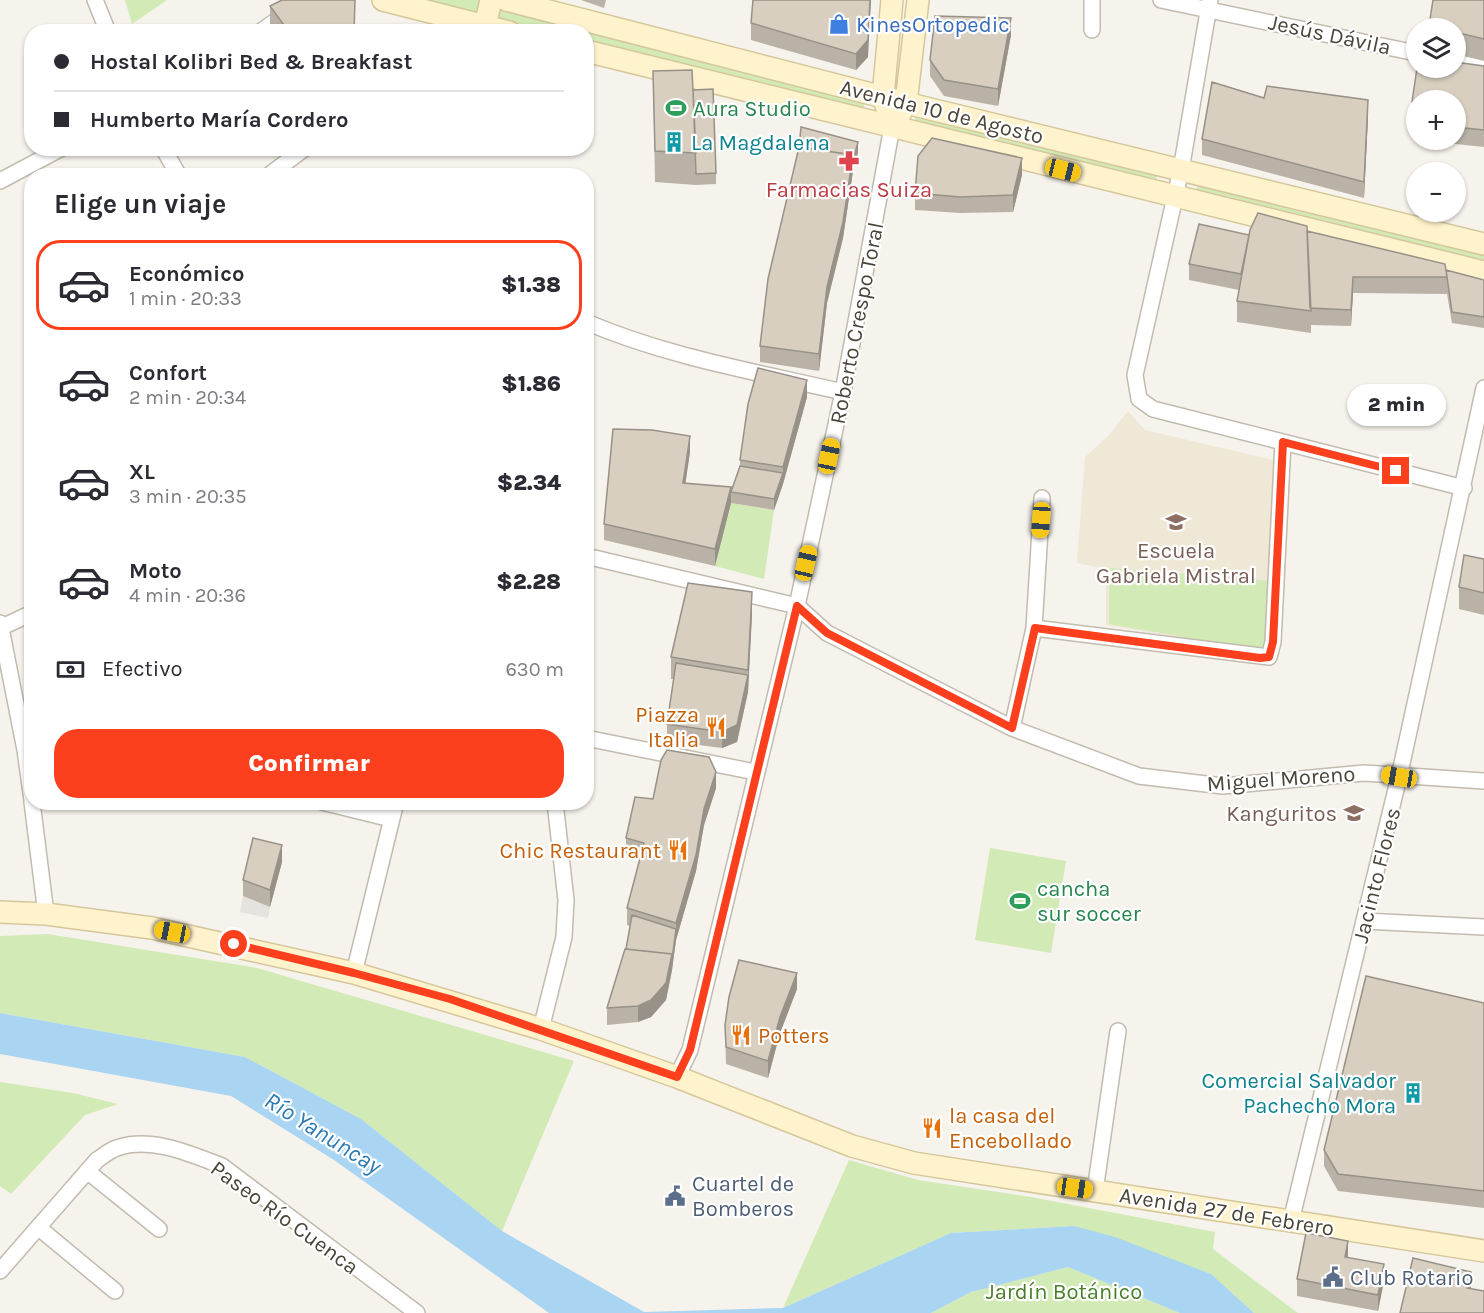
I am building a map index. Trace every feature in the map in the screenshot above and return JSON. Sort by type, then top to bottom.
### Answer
[{"type":"main road","points":[[383,0],[477,24]]},
{"type":"main road","points":[[485,24],[491,0]]},
{"type":"main road","name":"Avenida 10 de Agosto","points":[[506,0],[906,103],[1484,244]]},
{"type":"main road","name":"Roberto Crespo Toral","points":[[892,0],[883,96],[892,127]]},
{"type":"main road","name":"Roberto Crespo Toral","points":[[892,127],[906,103],[918,0]]},
{"type":"main road","name":"Avenida 10 de Agosto","points":[[594,53],[1484,272]]},
{"type":"main road","name":"Avenida 27 de Febrero","points":[[0,912],[46,914],[152,928],[354,973],[541,1029],[677,1077],[852,1146],[914,1163],[1484,1251]]},
{"type":"street","points":[[95,0],[105,24]]},
{"type":"street","points":[[1092,0],[1092,30]]},
{"type":"street","name":"Jesús Dávila","points":[[1161,0],[1209,4],[1406,51]]},
{"type":"street","points":[[1209,4],[1175,197],[1135,375],[1139,399],[1153,409],[1464,488]]},
{"type":"street","points":[[273,24],[295,8]]},
{"type":"street","points":[[1466,63],[1484,67]]},
{"type":"street","name":"Roberto Crespo Toral","points":[[677,1077],[690,1050],[755,772],[797,606],[843,392],[892,127]]},
{"type":"street","points":[[24,168],[47,156]]},
{"type":"street","points":[[279,168],[294,156]]},
{"type":"street","points":[[0,181],[24,168]]},
{"type":"street","points":[[594,325],[714,363],[843,392]]},
{"type":"street","name":"Jacinto Flores","points":[[1291,1221],[1399,777],[1464,488],[1479,436],[1484,388]]},
{"type":"street","points":[[1035,628],[1260,658],[1269,657],[1273,642],[1283,442]]},
{"type":"street","points":[[1012,728],[1035,628],[1042,498]]},
{"type":"street","name":"Miguel Moreno","points":[[594,558],[797,606],[827,633],[1012,728],[1139,776],[1223,786],[1364,772],[1399,777],[1484,782]]},
{"type":"street","points":[[24,616],[0,626],[24,733]]},
{"type":"street","points":[[594,740],[755,772]]},
{"type":"street","points":[[33,810],[46,914]]},
{"type":"street","points":[[354,810],[391,819]]},
{"type":"street","points":[[354,973],[394,810]]},
{"type":"street","points":[[541,1029],[564,937],[566,900],[556,810]]},
{"type":"street","points":[[1364,921],[1484,927]]},
{"type":"street","points":[[1095,1191],[1118,1031]]},
{"type":"street","name":"Paseo Río Cuenca","points":[[87,1171],[97,1160],[117,1148],[143,1144],[186,1152],[222,1166],[417,1313]]},
{"type":"street","points":[[0,1271],[87,1171],[159,1229]]},
{"type":"street","points":[[39,1228],[115,1291]]},
{"type":"shaded area","name":"Escuela Gabriela Mistral","points":[[1128,411],[1145,430],[1273,460],[1270,581],[1258,651],[1106,625],[1106,569],[1077,563],[1085,457],[1108,436]]},
{"type":"shaded area","points":[[243,896],[270,907],[268,918],[240,912]]},
{"type":"green space","points":[[125,0],[167,0],[132,24]]},
{"type":"green space","points":[[383,0],[506,0],[868,91],[861,118],[594,53],[594,24],[481,24]]},
{"type":"green space","points":[[918,106],[1160,165],[1153,192],[912,132]]},
{"type":"green space","points":[[1200,175],[1484,244],[1484,272],[1194,202]]},
{"type":"green space","points":[[731,503],[774,510],[764,579],[715,566]]},
{"type":"green space","points":[[1109,568],[1272,581],[1268,637],[1260,650],[1109,624]]},
{"type":"green space","name":"cancha sur soccer","points":[[990,848],[1066,861],[1051,953],[975,940]]},
{"type":"green space","points":[[48,934],[257,968],[574,1061],[502,1231],[361,1119],[245,1057],[0,1013],[0,936]]},
{"type":"green space","points":[[0,1082],[73,1093],[118,1104],[85,1115],[11,1194],[0,1186]]},
{"type":"green space","points":[[849,1160],[918,1180],[1031,1197],[1215,1232],[1213,1249],[1298,1313],[1254,1313],[1211,1274],[1074,1226],[951,1233],[783,1308]]},
{"type":"green space","name":"Jardín Botánico","points":[[1068,1267],[1180,1313],[931,1313],[971,1292]]},
{"type":"water","name":"Río Yanuncay","points":[[0,1013],[245,1057],[361,1119],[502,1231],[644,1312],[783,1308],[951,1233],[1074,1226],[1115,1237],[1211,1274],[1254,1313],[1180,1313],[1068,1267],[971,1292],[931,1313],[549,1313],[334,1160],[231,1096],[0,1054]]},
{"type":"building","points":[[282,0],[355,0],[354,24],[283,24],[270,6]]},
{"type":"building","points":[[753,0],[870,0],[868,40],[856,54],[751,23]]},
{"type":"building","points":[[1433,0],[1484,0],[1484,39],[1466,35],[1466,18],[1430,18]]},
{"type":"building","points":[[935,16],[1011,18],[998,89],[944,80],[930,60]]},
{"type":"building","points":[[1466,64],[1484,66],[1484,130],[1466,128],[1466,90],[1414,90],[1416,78],[1466,78]]},
{"type":"building","points":[[692,70],[696,153],[655,151],[653,71]]},
{"type":"building","points":[[1212,82],[1264,98],[1267,86],[1368,100],[1364,182],[1202,139]]},
{"type":"building","points":[[713,89],[716,173],[696,174],[693,90]]},
{"type":"building","points":[[801,127],[858,142],[853,160],[853,155],[799,147]]},
{"type":"building","points":[[932,138],[1022,158],[1013,195],[960,197],[915,193],[918,156]]},
{"type":"building","points":[[799,147],[853,155],[843,222],[827,287],[819,354],[760,346],[768,279]]},
{"type":"building","points":[[1258,213],[1307,226],[1311,311],[1237,301],[1250,230]]},
{"type":"building","points":[[1199,224],[1249,235],[1241,274],[1189,264]]},
{"type":"building","points":[[1307,231],[1445,264],[1447,277],[1353,277],[1351,310],[1310,308]]},
{"type":"building","points":[[1446,270],[1484,280],[1484,317],[1452,312]]},
{"type":"building","points":[[758,368],[807,380],[783,467],[740,460],[748,404]]},
{"type":"building","points":[[613,429],[652,430],[690,436],[683,483],[731,487],[715,549],[604,524]]},
{"type":"building","points":[[740,466],[783,473],[774,499],[731,492]]},
{"type":"building","points":[[1464,555],[1484,559],[1484,593],[1459,587]]},
{"type":"building","points":[[688,583],[752,592],[748,670],[671,657]]},
{"type":"building","points":[[676,663],[748,675],[737,725],[722,732],[667,724]]},
{"type":"building","points":[[667,750],[709,757],[716,772],[704,809],[696,855],[676,923],[627,908],[644,843],[626,838],[635,797],[653,799],[661,760]]},
{"type":"building","points":[[253,838],[282,845],[270,890],[243,880]]},
{"type":"building","points":[[632,915],[676,929],[672,959],[672,954],[626,949]]},
{"type":"building","points":[[625,949],[672,954],[666,983],[651,1000],[638,1006],[607,1008]]},
{"type":"building","points":[[739,960],[797,973],[780,1017],[768,1061],[726,1047],[725,1025],[729,997]]},
{"type":"building","name":"Comercial Salvador Pachecho Mora","points":[[1366,976],[1484,1003],[1484,1191],[1338,1174],[1324,1150]]},
{"type":"building","points":[[1306,1233],[1348,1241],[1345,1257],[1384,1264],[1378,1295],[1297,1279]]},
{"type":"building","points":[[1413,1258],[1471,1272],[1467,1288],[1484,1291],[1484,1313],[1400,1313]]},
{"type":"place","name":"KinesOrtopedic","points":[[839,24]]},
{"type":"place","name":"Aura Studio","points":[[676,108]]},
{"type":"place","name":"La Magdalena","points":[[674,142]]},
{"type":"place","name":"Farmacias Suiza","points":[[849,161]]},
{"type":"place","name":"Escuela Gabriela Mistral","points":[[1176,522]]},
{"type":"place","name":"Piazza Italia","points":[[716,727]]},
{"type":"place","name":"Kanguritos","points":[[1354,813]]},
{"type":"place","name":"Chic Restaurant","points":[[678,850]]},
{"type":"place","name":"cancha sur soccer","points":[[1020,901]]},
{"type":"place","name":"Potters","points":[[741,1035]]},
{"type":"place","name":"Comercial Salvador Pachecho Mora","points":[[1413,1093]]},
{"type":"place","name":"la casa del Encebollado","points":[[932,1128]]},
{"type":"place","name":"Cuartel de Bomberos","points":[[675,1196]]},
{"type":"place","name":"Club Rotario","points":[[1333,1277]]},
{"type":"route","points":[[234,944],[450,999],[677,1077],[690,1050],[755,772],[797,606],[827,633],[1012,728],[1035,628],[1260,658],[1269,657],[1273,642],[1283,442],[1396,471]]}]
